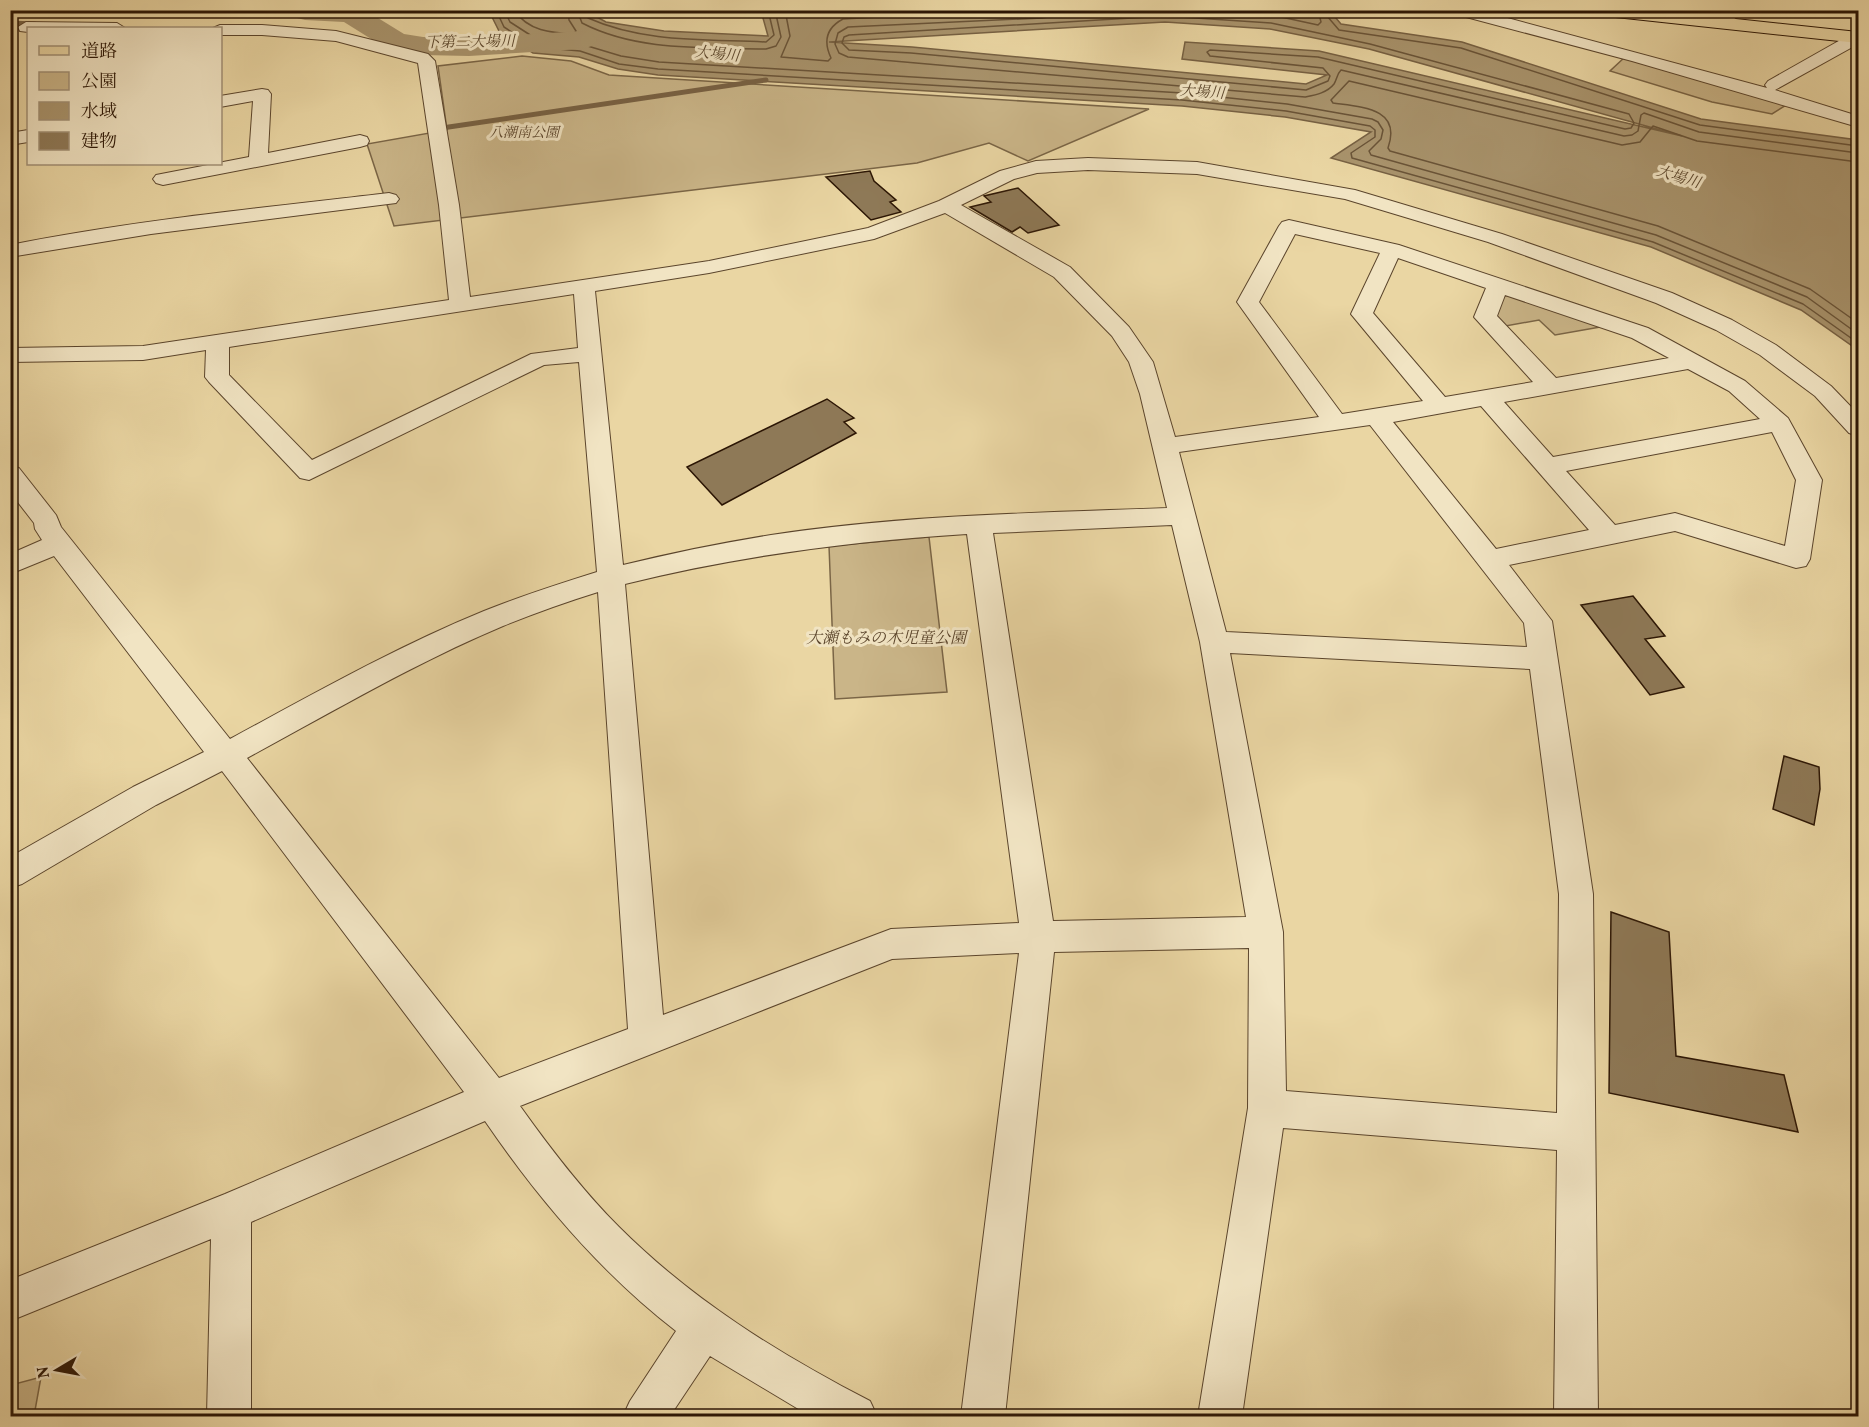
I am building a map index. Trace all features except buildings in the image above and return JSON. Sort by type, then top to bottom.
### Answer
[{"type":"main road","points":[[1605,11],[1858,38]]},
{"type":"street","points":[[1457,10],[1638,57],[1858,122]]},
{"type":"street","points":[[1716,23],[1740,10]]},
{"type":"street","points":[[18,30],[63,12]]},
{"type":"street","points":[[222,30],[281,24],[336,36],[422,58],[426,61],[452,227],[457,290],[461,305]]},
{"type":"street","points":[[1774,86],[1858,38]]},
{"type":"street","points":[[222,102],[262,94],[258,160]]},
{"type":"street","points":[[10,139],[27,136]]},
{"type":"street","points":[[10,251],[45,244],[160,196],[258,160],[360,141]]},
{"type":"street","points":[[10,355],[143,353],[709,267],[856,239],[946,205],[1007,175],[1036,167],[1089,164],[1197,168],[1348,194],[1495,238],[1664,298],[1724,325],[1768,350],[1822,391],[1858,428]]},
{"type":"street","points":[[160,196],[389,199]]},
{"type":"street","points":[[946,205],[1062,272],[1107,316],[1141,362],[1166,446],[1215,642],[1266,932],[1267,1108],[1220,1416]]},
{"type":"street","points":[[1336,423],[1248,302],[1289,226],[1392,249],[1640,333],[1737,386],[1779,423],[1809,480],[1796,559],[1675,522],[1489,560]]},
{"type":"street","points":[[1392,249],[1362,314],[1440,406]]},
{"type":"street","points":[[1498,285],[1485,317],[1550,387]]},
{"type":"street","points":[[584,287],[647,1038]]},
{"type":"street","points":[[218,343],[217,377],[309,472],[539,359],[589,354]]},
{"type":"street","points":[[1166,446],[1376,417],[1692,361]]},
{"type":"street","points":[[1487,398],[1609,536]]},
{"type":"street","points":[[1376,417],[1538,621],[1541,659],[1576,894],[1576,1416]]},
{"type":"street","points":[[1547,466],[1779,423]]},
{"type":"street","points":[[10,474],[47,521],[48,530],[210,737],[227,755],[562,1192],[622,1258],[704,1326],[803,1391],[855,1416]]},
{"type":"street","points":[[10,874],[132,804],[410,655],[533,603],[610,577],[655,565],[783,541],[859,532],[1184,516]]},
{"type":"street","points":[[979,525],[1038,938],[983,1416]]},
{"type":"street","points":[[10,565],[58,543]]},
{"type":"street","points":[[1215,642],[1541,659]]},
{"type":"street","points":[[10,1301],[231,1211],[492,1099],[891,944],[1266,932]]},
{"type":"street","points":[[1267,1108],[1576,1133]]},
{"type":"street","points":[[229,1416],[231,1211]]},
{"type":"street","points":[[645,1416],[704,1326]]},
{"type":"green space","name":"八潮南公園","points":[[522,56],[571,61],[609,75],[1149,109],[1028,161],[989,143],[917,163],[394,226],[367,144],[447,130],[438,66]]},
{"type":"green space","points":[[1626,56],[1791,102],[1772,114],[1712,102],[1610,71]]},
{"type":"green space","points":[[1515,295],[1606,326],[1555,335],[1539,320],[1500,327],[1493,320],[1503,296]]},
{"type":"green space","name":"大瀬もみの木児童公園","points":[[929,537],[947,692],[835,699],[829,546]]},
{"type":"green space","points":[[41,1377],[34,1416],[11,1416],[11,1385]]},
{"type":"water","name":"大場川","points":[[489,11],[586,11],[606,22],[664,31],[768,36],[761,11],[1330,11],[1341,24],[1462,42],[1701,119],[1858,140],[1858,350],[1801,310],[1651,247],[1331,158],[1371,132],[1285,117],[1182,106],[658,75],[618,69],[579,57],[533,53],[499,31]],"holes":[[[1165,22],[1270,29],[1369,49],[1682,136],[1319,51],[1185,42],[1182,59],[1327,75],[1306,84],[912,47],[829,42]]]},
{"type":"waterway","name":"下第二大場川","points":[[299,10],[350,15],[363,20],[394,41],[423,46],[469,47],[582,40]]},
{"type":"waterway","points":[[10,23],[35,24]]},
{"type":"waterway","points":[[442,128],[766,80]]}]
